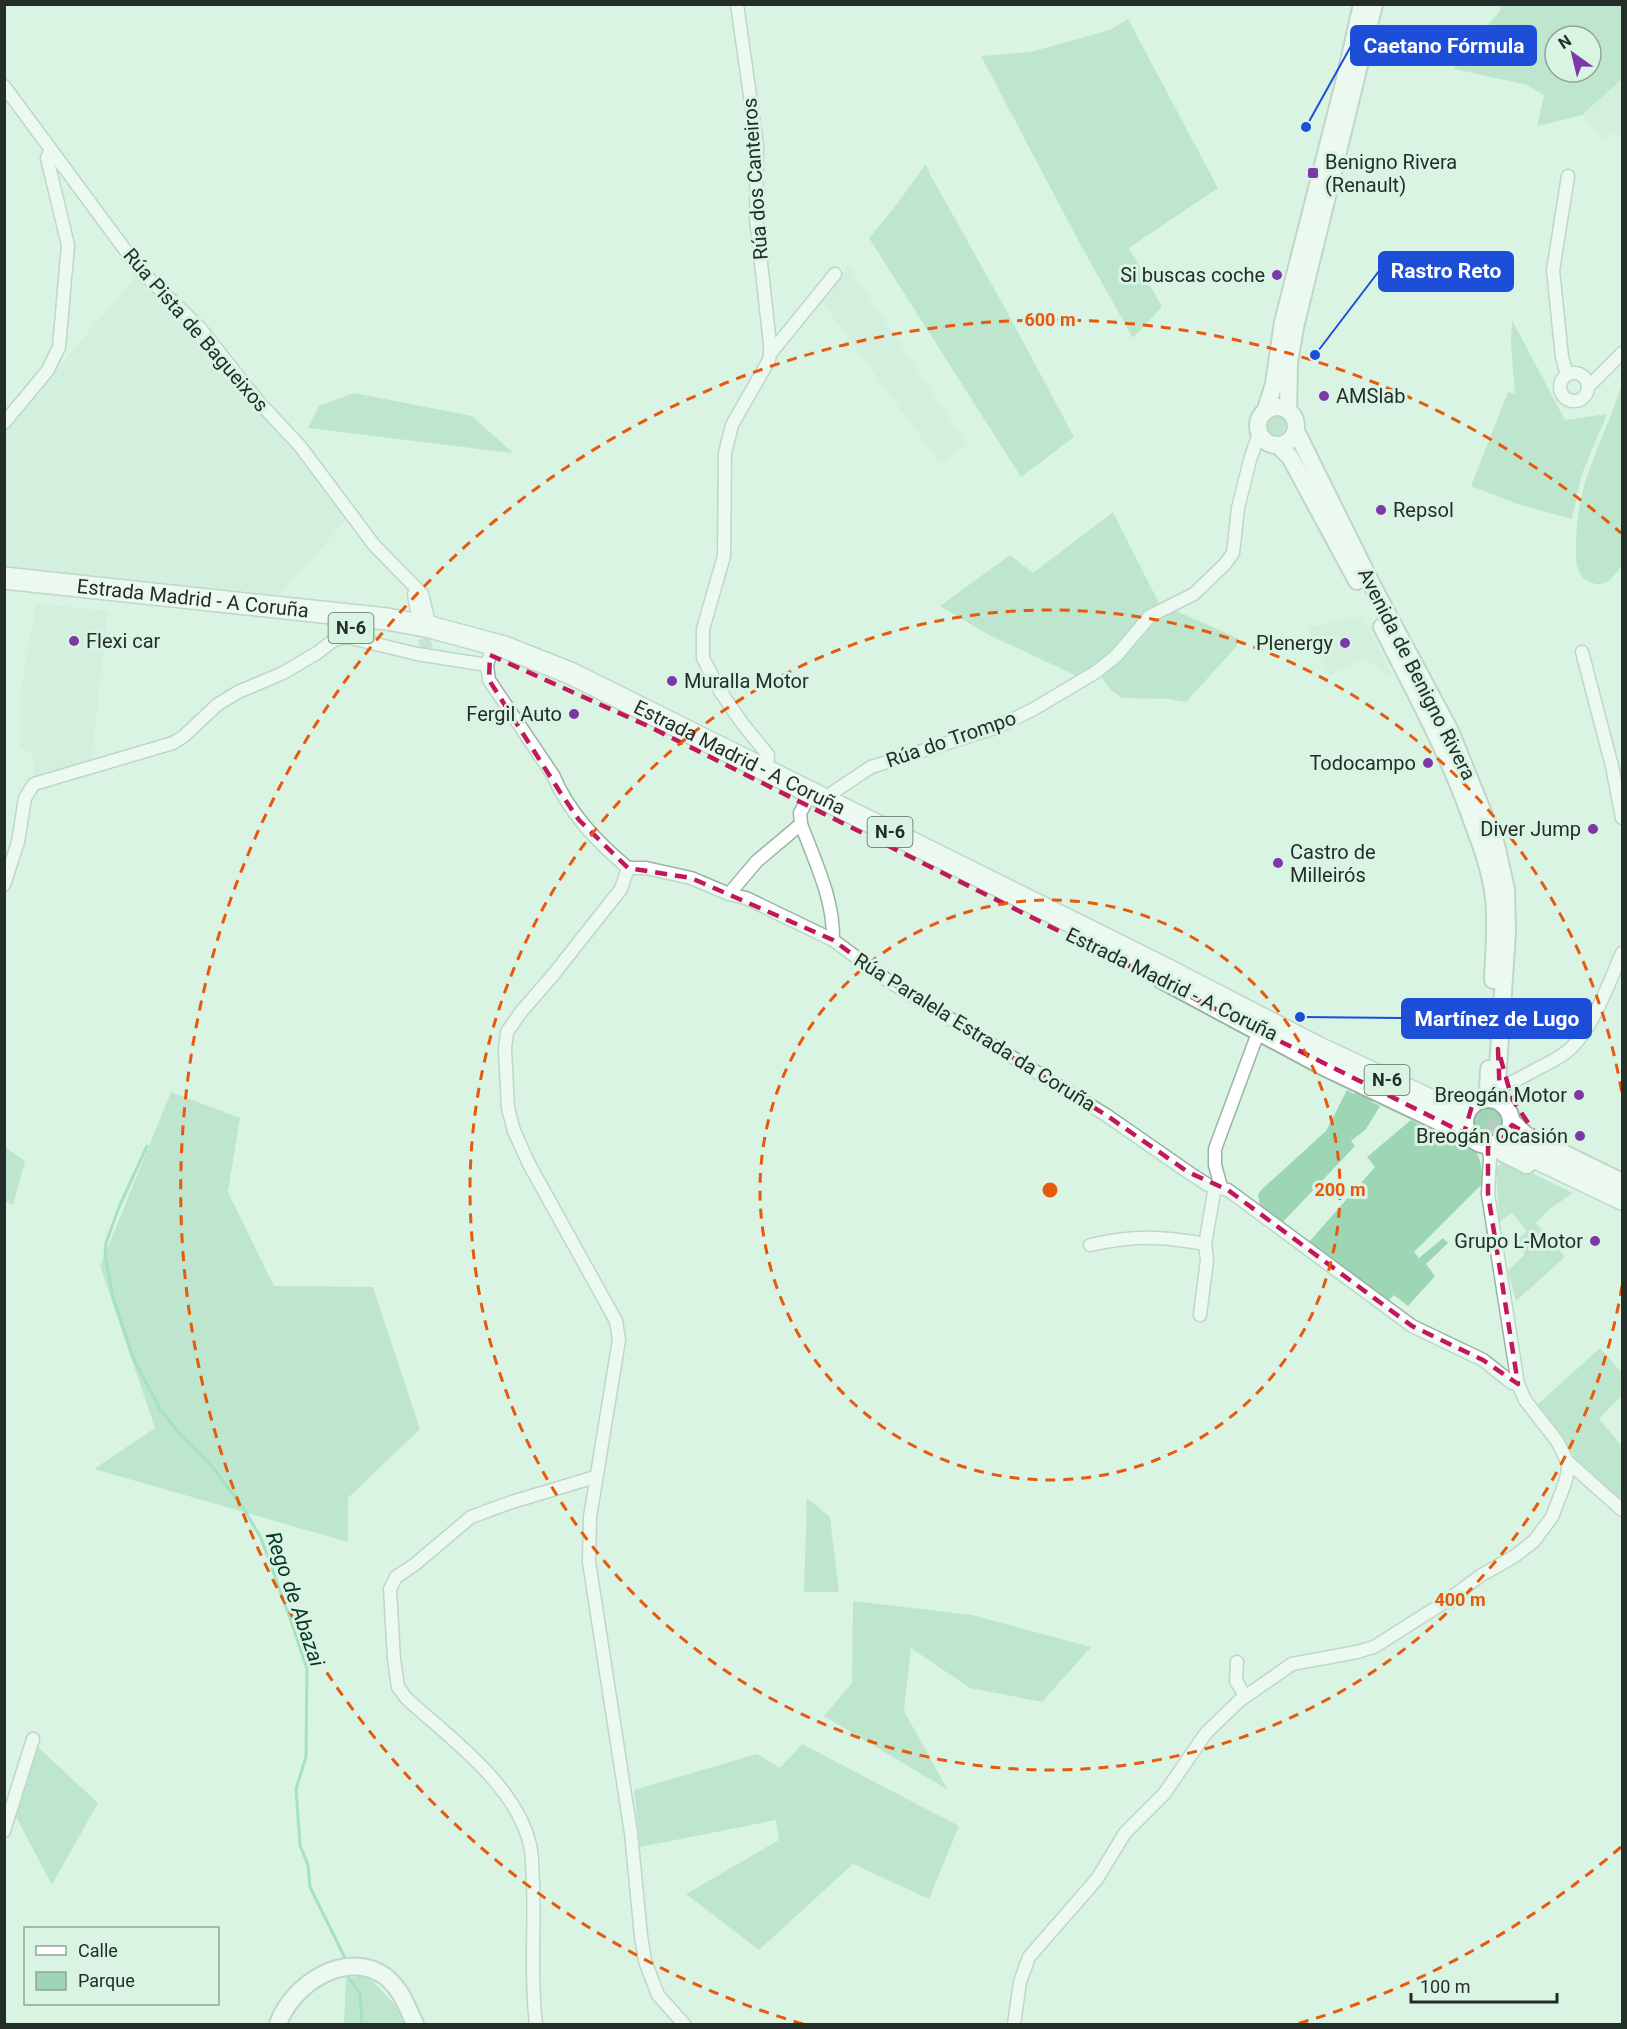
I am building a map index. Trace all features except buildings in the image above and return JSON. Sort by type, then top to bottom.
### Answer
[{"type":"highway","name":"Estrada Madrid - A Coruña","points":[[4,578],[424,622],[504,647],[570,673],[767,771],[810,809]]},
{"type":"highway","name":"Estrada Madrid - A Coruña","points":[[4,590],[343,632],[398,633],[469,648],[488,660],[530,669],[810,809],[1317,1047],[1466,1110]]},
{"type":"highway","points":[[1623,1190],[1517,1145],[1623,1199]]},
{"type":"main road","points":[[1264,412],[1279,407],[1288,411],[1295,420],[1296,431],[1289,441],[1278,445],[1271,444],[1261,436],[1258,424],[1274,384],[1283,322],[1362,4]]},
{"type":"main road","points":[[1288,411],[1289,363],[1295,327],[1365,49],[1374,4]]},
{"type":"main road","name":"Avenida de Benigno Rivera","points":[[1296,431],[1374,589],[1450,731],[1496,845],[1506,889],[1507,932],[1497,1083],[1503,1105]]},
{"type":"main road","name":"Avenida de Benigno Rivera","points":[[1278,445],[1290,457],[1439,737],[1461,787],[1485,854],[1494,896],[1495,917],[1489,1081],[1486,1094],[1466,1110]]},
{"type":"main road","points":[[1162,974],[1260,1034],[1324,1067],[1469,1136],[1481,1144],[1490,1145],[1503,1154],[1623,1209]]},
{"type":"main road","points":[[1498,1049],[1506,1084],[1518,1110],[1541,1143]]},
{"type":"main road","points":[[1469,1136],[1466,1130],[1466,1110],[1497,1101],[1507,1109],[1511,1121],[1521,1132],[1623,1182]]},
{"type":"main road","points":[[1490,1145],[1506,1137],[1511,1121]]},
{"type":"main road","points":[[278,2025],[294,1997],[310,1983],[327,1972],[348,1966],[368,1967],[387,1978],[402,1995],[415,2025]]},
{"type":"street","name":"Rúa dos Canteiros","points":[[737,4],[757,145],[756,218],[770,354]]},
{"type":"street","name":"Rúa Pista de Bagueixos","points":[[4,86],[140,270],[199,327],[258,401],[300,446],[374,545],[417,590],[424,599],[424,622]]},
{"type":"street","points":[[4,423],[48,370],[59,348],[68,245],[47,158],[51,150]]},
{"type":"street","points":[[1567,375],[1562,357],[1553,270],[1568,176]]},
{"type":"street","points":[[767,771],[768,755],[720,691],[703,658],[703,630],[724,556],[725,453],[732,425],[769,360],[770,354],[835,274]]},
{"type":"street","points":[[1589,386],[1586,378],[1579,374],[1567,375],[1561,382],[1560,390],[1568,400],[1576,402],[1584,398],[1589,386],[1623,353]]},
{"type":"street","name":"Rúa do Trompo","points":[[729,894],[757,861],[810,809],[871,767],[995,728],[1032,710],[1103,667],[1116,656],[1150,616],[1194,594],[1233,553],[1238,508],[1250,460],[1257,440],[1261,436]]},
{"type":"street","points":[[4,885],[18,842],[25,798],[34,784],[173,743],[184,736],[217,705],[238,692],[283,673],[311,657],[343,632],[347,637],[427,652],[488,660],[489,680],[553,775],[560,792],[579,820],[610,853],[628,868],[621,889],[507,1032],[505,1049],[508,1108],[514,1131],[529,1164],[616,1321],[619,1340],[595,1477],[590,1517],[589,1562],[631,1833],[640,1936],[645,1961],[658,1995],[684,2025]]},
{"type":"street","points":[[1582,652],[1623,818]]},
{"type":"street","points":[[810,809],[828,896],[833,940]]},
{"type":"street","name":"Rúa Paralela Estrada da Coruña","points":[[628,868],[646,868],[691,878],[729,894],[746,898],[833,940],[886,980],[1106,1115],[1188,1173],[1228,1190],[1412,1326],[1483,1360],[1512,1383],[1518,1384]]},
{"type":"street","points":[[1506,1084],[1551,1063],[1578,1041],[1591,1020],[1623,953]]},
{"type":"street","points":[[1200,1315],[1207,1260],[1205,1244],[1218,1187],[1215,1149],[1251,1052],[1260,1034]]},
{"type":"street","points":[[1014,2025],[1020,1982],[1029,1957],[1097,1879],[1125,1833],[1164,1794],[1206,1733],[1245,1696],[1292,1664],[1374,1647],[1448,1600],[1480,1576],[1515,1556],[1534,1541],[1552,1517],[1565,1483],[1568,1471],[1567,1461],[1557,1441],[1525,1400],[1518,1384],[1488,1194],[1490,1145]]},
{"type":"street","points":[[1090,1245],[1136,1236],[1205,1244]]},
{"type":"street","points":[[1567,1461],[1623,1510]]},
{"type":"street","points":[[536,2025],[532,1971],[534,1912],[531,1847],[526,1831],[513,1806],[495,1781],[407,1699],[398,1686],[390,1588],[396,1577],[414,1565],[471,1517],[595,1477]]},
{"type":"street","points":[[1237,1662],[1236,1682],[1245,1696]]},
{"type":"street","points":[[4,1831],[33,1740]]},
{"type":"highlighted area","points":[[490,655],[648,726],[1464,1133],[1472,1106],[1500,1098],[1498,1049],[1512,1099],[1541,1142],[1512,1125],[1500,1142],[1488,1146],[1488,1194],[1518,1384],[1483,1360],[1412,1326],[1228,1190],[1188,1172],[1106,1115],[887,980],[833,940],[691,878],[628,868],[579,820],[560,792],[489,680]]},
{"type":"shaded area","points":[[1622,79],[1622,137],[1615,134],[1602,138],[1582,115]]},
{"type":"shaded area","points":[[848,265],[967,445],[940,463],[820,299],[837,282]]},
{"type":"shaded area","points":[[137,275],[282,433],[347,519],[279,595],[5,566],[5,430]]},
{"type":"shaded area","points":[[36,603],[108,611],[91,763],[34,776],[34,757],[20,745],[20,694]]},
{"type":"shaded area","name":"Plenergy","points":[[1362,616],[1392,675],[1389,676],[1364,658],[1330,676],[1308,628]]},
{"type":"green space","points":[[1501,5],[1622,5],[1622,79],[1582,115],[1537,126],[1544,95],[1527,85],[1454,69],[1457,61],[1500,11]]},
{"type":"green space","points":[[1128,19],[1218,188],[1129,248],[1162,307],[1133,338],[1079,242],[981,56],[1030,52],[1110,30]]},
{"type":"green space","points":[[926,164],[1074,437],[1021,477],[869,238]]},
{"type":"green space","points":[[1512,320],[1565,420],[1607,414],[1582,474],[1572,519],[1520,505],[1471,486],[1508,392],[1515,394],[1511,345]]},
{"type":"green space","points":[[1622,384],[1622,566],[1609,581],[1596,584],[1581,576],[1577,567],[1578,514],[1589,472]]},
{"type":"green space","points":[[354,393],[472,416],[513,453],[308,428],[319,406]]},
{"type":"green space","points":[[1275,413],[1283,416],[1286,424],[1283,432],[1275,435],[1267,432],[1264,424],[1267,416]]},
{"type":"green space","points":[[1113,512],[1161,607],[1170,608],[1237,638],[1237,646],[1186,702],[1168,699],[1122,698],[1111,690],[1095,669],[1081,678],[989,635],[940,606],[1010,555],[1033,573]]},
{"type":"green space","points":[[1347,1090],[1354,1094],[1358,1091],[1373,1098],[1372,1102],[1380,1106],[1366,1129],[1351,1141],[1355,1146],[1282,1223],[1261,1208],[1258,1196],[1260,1191],[1326,1131]]},
{"type":"green space","points":[[171,1092],[240,1118],[228,1192],[274,1286],[373,1287],[420,1429],[348,1498],[348,1542],[94,1469],[155,1428],[100,1266]]},
{"type":"green space","points":[[1488,1108],[1497,1112],[1501,1121],[1497,1130],[1488,1134],[1479,1130],[1475,1121],[1479,1112]]},
{"type":"green space","points":[[1411,1120],[1440,1135],[1446,1132],[1470,1146],[1481,1163],[1482,1184],[1414,1252],[1419,1258],[1443,1238],[1448,1243],[1426,1264],[1435,1276],[1408,1306],[1394,1295],[1387,1302],[1309,1242],[1375,1167],[1367,1157]]},
{"type":"green space","points":[[5,1147],[25,1161],[13,1205],[5,1201]]},
{"type":"green space","points":[[1504,1163],[1511,1163],[1573,1193],[1548,1210],[1536,1223],[1565,1257],[1516,1301],[1508,1271],[1525,1254],[1515,1241],[1527,1231],[1512,1213],[1499,1222],[1496,1167]]},
{"type":"green space","points":[[1600,1348],[1622,1373],[1622,1395],[1599,1419],[1622,1446],[1622,1510],[1578,1462],[1538,1404]]},
{"type":"green space","points":[[807,1498],[830,1517],[839,1592],[804,1592]]},
{"type":"green space","points":[[853,1601],[972,1615],[1091,1647],[1042,1702],[970,1688],[911,1648],[904,1711],[948,1790],[824,1716],[852,1683]]},
{"type":"green space","points":[[802,1744],[959,1826],[929,1899],[853,1864],[759,1950],[686,1894],[779,1840],[776,1820],[640,1847],[634,1790],[757,1754],[780,1768]]},
{"type":"green space","points":[[38,1747],[98,1803],[52,1885],[15,1815]]},
{"type":"green space","points":[[368,1976],[395,2005],[405,2024],[344,2024],[346,1978]]},
{"type":"waterway","name":"Rego de Abazai","points":[[147,1146],[119,1207],[106,1243],[105,1254],[113,1297],[133,1358],[160,1409],[178,1432],[211,1465],[242,1506],[261,1538],[291,1621],[307,1669],[306,1757],[296,1789],[300,1845],[308,1865],[310,1887],[345,1962]]},
{"type":"waterway","name":"Rego de Abazai","points":[[346,1974],[360,1993],[362,2024]]},
{"type":"tunnel","points":[[419,621],[427,649]]},
{"type":"tunnel","points":[[1458,1113],[1518,1141]]},
{"type":"place","name":"Caetano Fórmula","points":[[1306,127]]},
{"type":"place","name":"Benigno Rivera (Renault)","points":[[1313,173]]},
{"type":"place","name":"Si buscas coche","points":[[1277,275]]},
{"type":"place","name":"Rastro Reto","points":[[1315,355]]},
{"type":"place","name":"AMSlab","points":[[1324,396]]},
{"type":"place","name":"Repsol","points":[[1381,510]]},
{"type":"place","name":"Flexi car","points":[[74,641]]},
{"type":"place","name":"Plenergy","points":[[1345,643]]},
{"type":"place","name":"Muralla Motor","points":[[672,681]]},
{"type":"place","name":"Fergil Auto","points":[[574,714]]},
{"type":"place","name":"Todocampo","points":[[1428,763]]},
{"type":"place","name":"Diver Jump","points":[[1593,829]]},
{"type":"place","name":"Castro de Milleirós","points":[[1278,863]]},
{"type":"place","name":"Martínez de Lugo","points":[[1300,1017]]},
{"type":"place","name":"Breogán Motor","points":[[1579,1095]]},
{"type":"place","name":"Breogán Ocasión","points":[[1580,1136]]},
{"type":"place","name":"Grupo L-Motor","points":[[1595,1241]]}]
